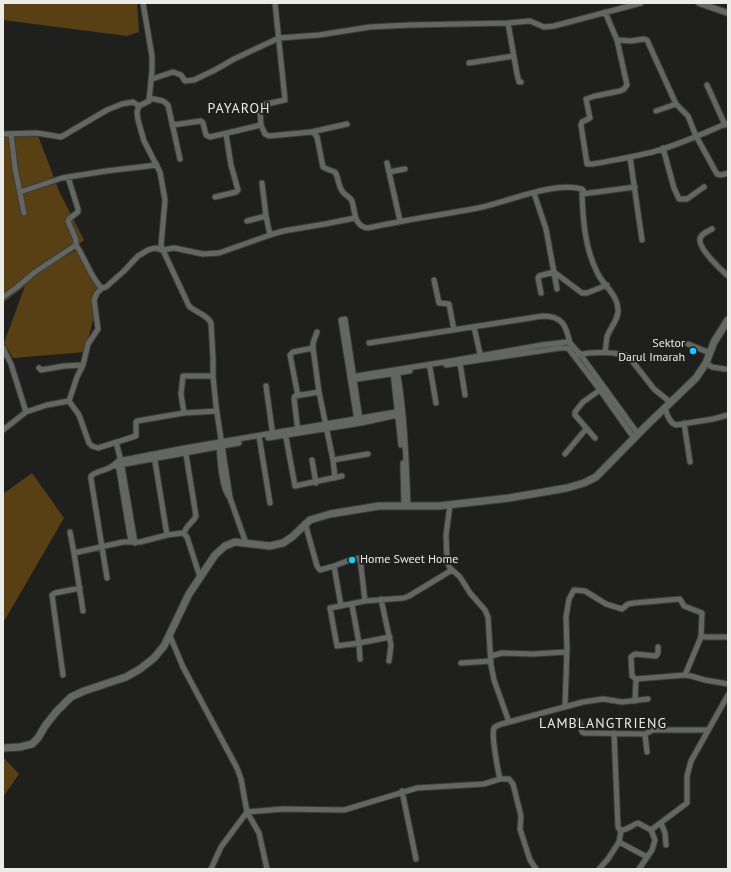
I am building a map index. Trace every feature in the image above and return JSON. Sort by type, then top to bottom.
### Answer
[{"type":"main road","points":[[3,748],[20,747],[32,744],[56,712],[71,697],[84,690],[126,677],[140,670],[154,658],[170,636],[189,594],[215,555],[225,546],[236,542],[270,546],[284,543],[305,523],[330,514],[379,506],[450,505],[533,494],[567,488],[584,483],[596,477],[670,402],[696,378],[706,363],[714,342],[728,320]]},
{"type":"street","points":[[143,3],[152,56],[152,79],[149,101]]},
{"type":"street","points":[[275,3],[285,100],[262,105],[260,111],[261,125],[266,134],[269,136],[312,132],[347,124]]},
{"type":"street","points":[[152,79],[174,72],[181,75],[185,81],[190,81],[279,38],[320,35],[377,27],[410,25],[508,23],[530,21],[544,27],[554,26],[641,3]]},
{"type":"street","points":[[699,3],[728,13]]},
{"type":"street","points":[[605,12],[617,40],[626,87],[620,91],[586,99],[590,118],[582,122],[580,125],[587,164],[630,157],[663,148],[726,124],[716,108],[707,86]]},
{"type":"street","points":[[508,23],[517,74],[521,82]]},
{"type":"street","points":[[617,40],[647,40],[676,104],[688,116],[696,136],[717,174],[721,175],[728,173]]},
{"type":"street","points":[[469,63],[514,56]]},
{"type":"street","points":[[180,159],[166,103],[149,98],[149,101],[139,106],[137,112],[144,141],[160,172],[165,200],[161,244],[189,306],[209,319],[211,323],[213,376],[221,444],[230,498],[246,543]]},
{"type":"street","points":[[3,134],[37,133],[61,137],[118,105],[132,102],[139,106]]},
{"type":"street","points":[[656,111],[676,104]]},
{"type":"street","points":[[172,125],[201,121],[208,136],[210,137],[261,125]]},
{"type":"street","points":[[312,132],[317,137],[323,167],[337,174],[341,190],[351,199],[356,218],[359,225],[363,228],[478,208],[549,189],[582,189],[584,192],[582,194],[583,216],[587,247],[597,273],[601,280],[612,291],[617,302],[618,309],[618,316],[607,336],[605,352]]},
{"type":"street","points":[[11,134],[15,168],[24,213]]},
{"type":"street","points":[[215,197],[236,192],[238,190],[231,165],[226,134]]},
{"type":"street","points":[[663,148],[678,199],[687,199],[704,187]]},
{"type":"street","points":[[630,157],[642,240]]},
{"type":"street","points":[[387,163],[400,221]]},
{"type":"street","points":[[20,192],[41,184],[68,177],[157,165]]},
{"type":"street","points":[[389,172],[405,169]]},
{"type":"street","points":[[68,177],[78,209],[78,212],[68,221],[76,240],[76,245],[94,279],[102,288]]},
{"type":"street","points":[[262,182],[270,235]]},
{"type":"street","points":[[582,194],[635,187]]},
{"type":"street","points":[[534,193],[546,229],[557,289]]},
{"type":"street","points":[[247,220],[266,216]]},
{"type":"street","points":[[68,401],[76,377],[83,365],[88,344],[98,328],[94,300],[97,293],[124,271],[138,256],[155,248],[163,250],[174,248],[203,254],[219,253],[283,230],[356,218]]},
{"type":"street","points":[[712,229],[701,236],[701,244],[710,257],[728,276]]},
{"type":"street","points":[[3,297],[35,272],[76,245]]},
{"type":"street","points":[[554,272],[582,293],[587,293],[607,285]]},
{"type":"street","points":[[541,293],[538,278],[539,276],[554,272]]},
{"type":"street","points":[[434,280],[439,303],[449,304],[454,330]]},
{"type":"street","points":[[369,343],[533,317],[551,316],[557,318],[564,323],[570,343],[600,390],[636,436]]},
{"type":"street","points":[[352,378],[345,318],[341,320],[359,421]]},
{"type":"street","points":[[474,327],[481,358]]},
{"type":"street","points":[[317,332],[312,348],[335,478]]},
{"type":"street","points":[[395,371],[430,368],[542,345],[567,342],[570,343]]},
{"type":"street","points":[[688,344],[710,353]]},
{"type":"street","points":[[352,378],[481,358],[565,347],[578,355],[636,436]]},
{"type":"street","points":[[298,396],[290,355],[293,352],[312,348]]},
{"type":"street","points":[[3,349],[11,364],[26,412]]},
{"type":"street","points":[[578,355],[605,352],[629,357],[654,389],[670,402]]},
{"type":"street","points":[[460,363],[465,395]]},
{"type":"street","points":[[706,363],[712,367],[725,369]]},
{"type":"street","points":[[38,368],[41,370],[64,366],[83,365]]},
{"type":"street","points":[[430,368],[436,404]]},
{"type":"street","points":[[395,371],[404,450],[406,506]]},
{"type":"street","points":[[184,413],[181,394],[183,376],[213,376]]},
{"type":"street","points":[[266,386],[273,435]]},
{"type":"street","points":[[595,438],[575,415],[575,412],[584,402],[600,390]]},
{"type":"street","points":[[298,431],[294,398],[319,392]]},
{"type":"street","points":[[68,401],[79,415],[87,438],[92,446],[98,448],[136,436],[135,425],[137,421],[184,413],[217,414]]},
{"type":"street","points":[[3,430],[26,412],[47,405],[68,401]]},
{"type":"street","points":[[664,408],[672,424],[713,419],[728,415]]},
{"type":"street","points":[[107,578],[91,476],[93,473],[119,464],[154,456],[400,413]]},
{"type":"street","points":[[684,423],[690,462]]},
{"type":"street","points":[[565,454],[586,429]]},
{"type":"street","points":[[285,433],[295,486],[316,483],[342,476]]},
{"type":"street","points":[[259,438],[270,503]]},
{"type":"street","points":[[116,442],[133,542]]},
{"type":"street","points":[[184,533],[186,528],[196,516],[186,450]]},
{"type":"street","points":[[333,460],[368,454]]},
{"type":"street","points":[[154,456],[167,535]]},
{"type":"street","points":[[312,460],[316,483]]},
{"type":"street","points":[[450,505],[446,536],[447,562],[452,570],[460,577],[470,593],[485,610],[494,680],[509,722]]},
{"type":"street","points":[[305,523],[317,566],[320,570],[360,558],[366,601]]},
{"type":"street","points":[[70,532],[83,611]]},
{"type":"street","points":[[74,553],[123,542],[133,542],[184,533]]},
{"type":"street","points":[[184,533],[187,537],[200,577]]},
{"type":"street","points":[[334,566],[341,606]]},
{"type":"street","points":[[390,637],[337,646],[330,608],[366,601],[404,598],[452,570]]},
{"type":"street","points":[[63,675],[52,595],[55,593],[80,588]]},
{"type":"street","points":[[565,707],[567,652],[566,617],[569,599],[574,590],[585,592],[606,604],[622,608],[634,602],[680,599],[684,606],[702,613],[701,637],[684,675]]},
{"type":"street","points":[[381,599],[390,637],[391,645],[389,661]]},
{"type":"street","points":[[352,604],[359,643],[360,659]]},
{"type":"street","points":[[170,636],[183,667],[237,768],[241,779],[247,812],[259,833],[267,869]]},
{"type":"street","points":[[701,637],[728,637]]},
{"type":"street","points":[[658,647],[658,653],[656,656],[633,655],[631,668],[632,676],[636,679],[684,675],[728,684]]},
{"type":"street","points":[[461,663],[491,659],[505,653],[532,654],[567,652]]},
{"type":"street","points":[[635,700],[634,691],[636,679]]},
{"type":"street","points":[[651,830],[687,804],[687,776],[689,765],[728,695]]},
{"type":"street","points":[[500,779],[495,750],[494,730],[496,726],[583,702],[603,699],[622,702],[648,699]]},
{"type":"street","points":[[579,720],[582,732],[584,733],[645,734],[653,730],[708,730]]},
{"type":"street","points":[[599,869],[608,859],[619,842],[621,831],[618,828],[614,733]]},
{"type":"street","points":[[645,734],[647,752]]},
{"type":"street","points":[[211,869],[221,847],[247,812],[283,809],[344,810],[402,791],[423,787],[484,784],[500,779],[509,779],[513,784],[521,816],[520,828],[530,860],[536,869]]},
{"type":"street","points":[[402,791],[416,858]]},
{"type":"street","points":[[621,831],[638,823],[651,830],[655,840],[647,857],[639,869]]},
{"type":"street","points":[[662,823],[666,845]]},
{"type":"street","points":[[619,842],[647,857]]},
{"type":"shaded area","points":[[3,3],[137,3],[139,32],[127,36],[3,20]]},
{"type":"shaded area","points":[[37,133],[59,191],[84,240],[60,259],[76,250],[101,288],[85,352],[13,358],[4,343],[25,286],[3,303],[3,134]]},
{"type":"shaded area","points":[[32,473],[64,518],[3,623],[3,494]]},
{"type":"shaded area","points":[[3,757],[19,774],[3,797]]},
{"type":"place","name":"Sektor Darul Imarah","points":[[693,351]]},
{"type":"place","name":"Home Sweet Home","points":[[352,560]]},
{"type":"district","name":"PAYAROH","points":[[239,109]]},
{"type":"district","name":"LAMBLANGTRIENG","points":[[603,724]]}]
